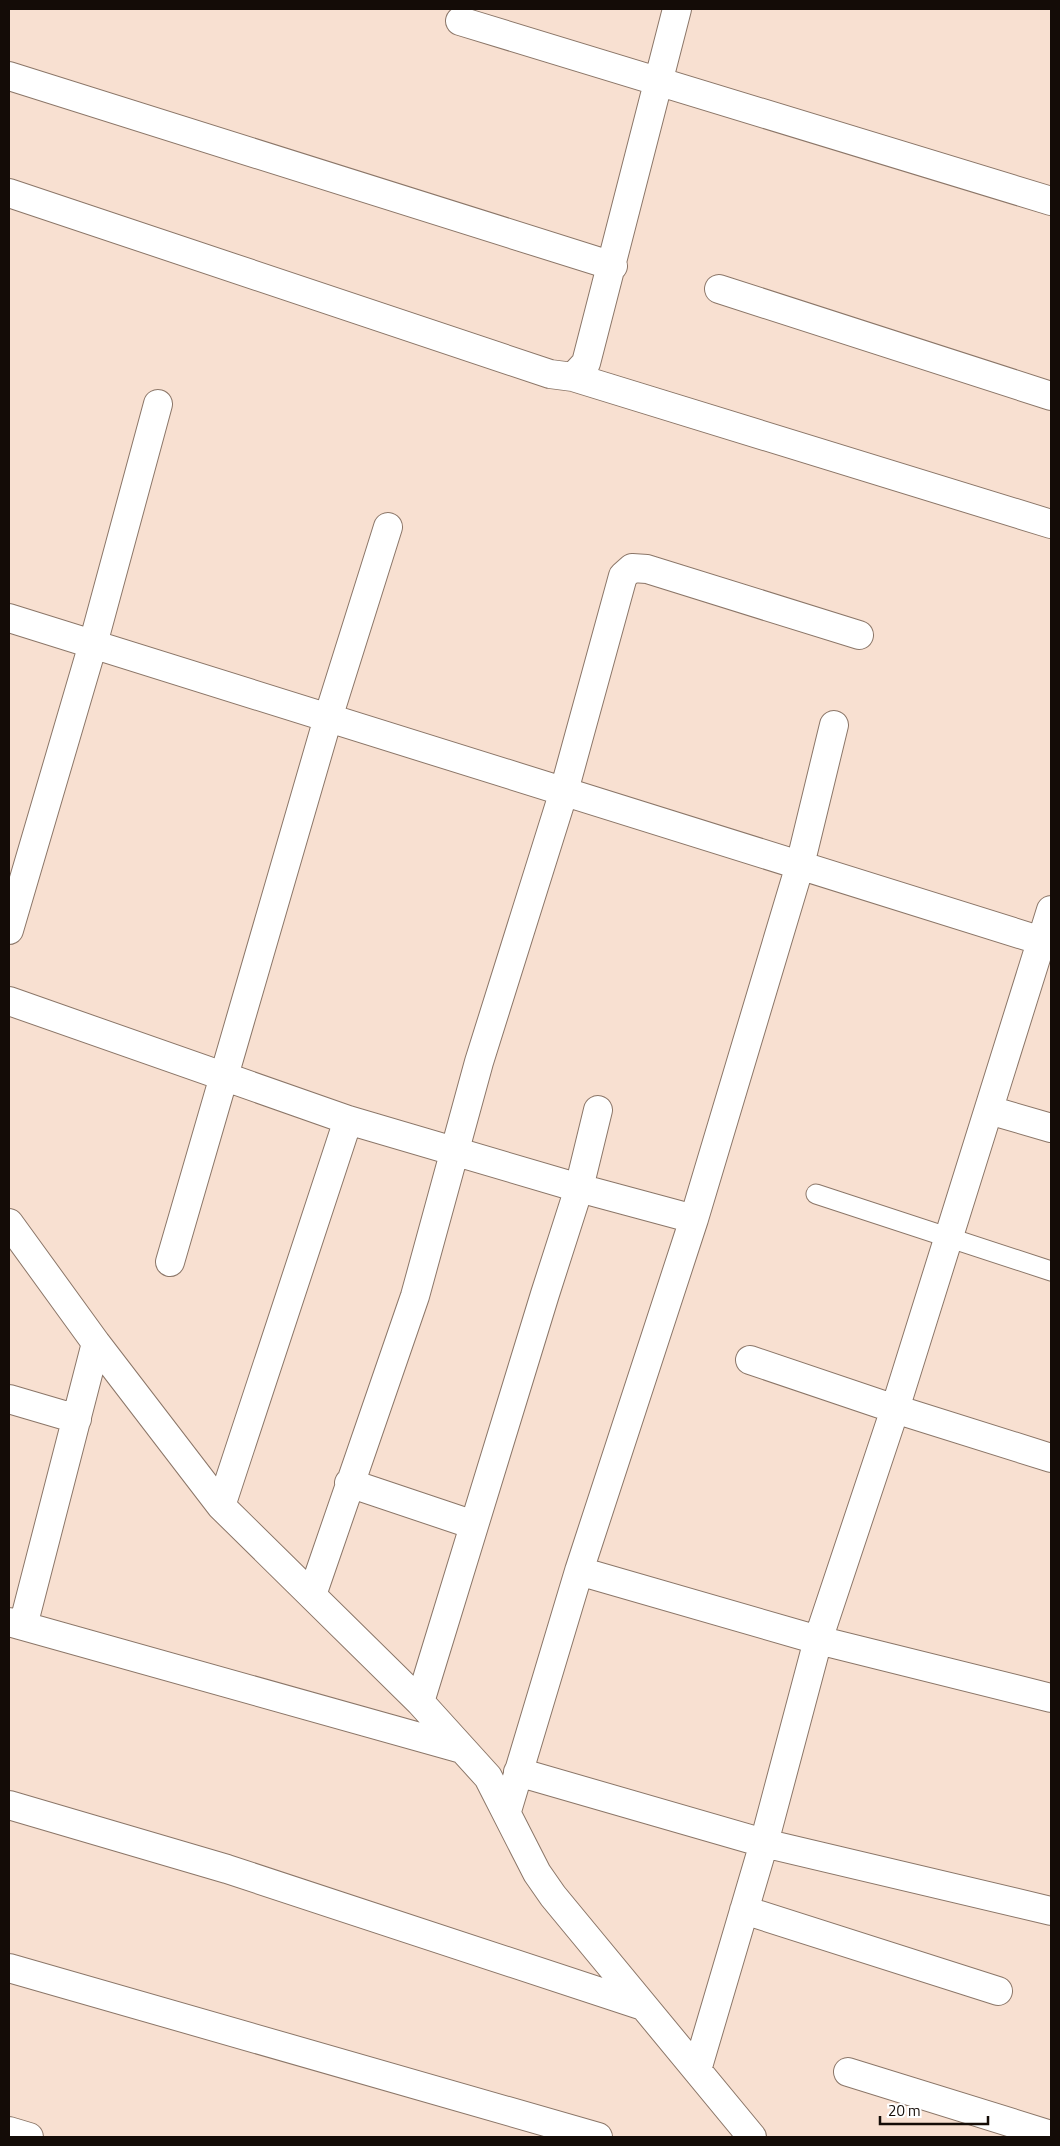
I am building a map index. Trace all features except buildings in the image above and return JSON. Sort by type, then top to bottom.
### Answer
[{"type":"street","points":[[573,377],[586,363],[613,266],[678,9]]},
{"type":"street","points":[[460,21],[1051,201]]},
{"type":"street","points":[[9,76],[613,266]]},
{"type":"street","points":[[9,194],[550,374],[573,377],[1051,524]]},
{"type":"street","points":[[719,289],[1051,396]]},
{"type":"street","points":[[9,930],[93,644],[158,404]]},
{"type":"street","points":[[170,1262],[328,718],[388,527]]},
{"type":"street","points":[[312,1595],[415,1296],[479,1062],[564,792],[623,576],[632,568],[647,569],[859,635]]},
{"type":"street","points":[[9,618],[1042,941]]},
{"type":"street","points":[[507,1811],[579,1571],[694,1219],[800,865],[834,725]]},
{"type":"street","points":[[697,2070],[764,1843],[818,1640],[895,1409],[1051,910]]},
{"type":"street","points":[[9,1001],[348,1120],[579,1188],[694,1219]]},
{"type":"street","points":[[420,1702],[579,1188],[598,1110]]},
{"type":"street","points":[[989,1110],[1051,1128]]},
{"type":"street","points":[[221,1506],[348,1120]]},
{"type":"street","points":[[9,1223],[96,1343],[221,1506],[420,1702],[488,1777],[537,1873],[553,1896],[752,2137]]},
{"type":"street","points":[[96,1343],[77,1419],[16,1624],[463,1749]]},
{"type":"street","points":[[750,1360],[895,1409],[1051,1458]]},
{"type":"street","points":[[9,1399],[77,1419]]},
{"type":"street","points":[[349,1483],[474,1525]]},
{"type":"street","points":[[579,1571],[818,1640],[1051,1698]]},
{"type":"street","points":[[518,1772],[764,1843],[1051,1911]]},
{"type":"street","points":[[9,1805],[226,1869],[643,2006]]},
{"type":"street","points":[[744,1910],[998,1991]]},
{"type":"street","points":[[9,1968],[598,2137]]},
{"type":"street","points":[[848,2072],[1051,2135]]},
{"type":"street","points":[[9,2131],[29,2137]]},
{"type":"lane","points":[[816,1194],[1051,1271]]}]
